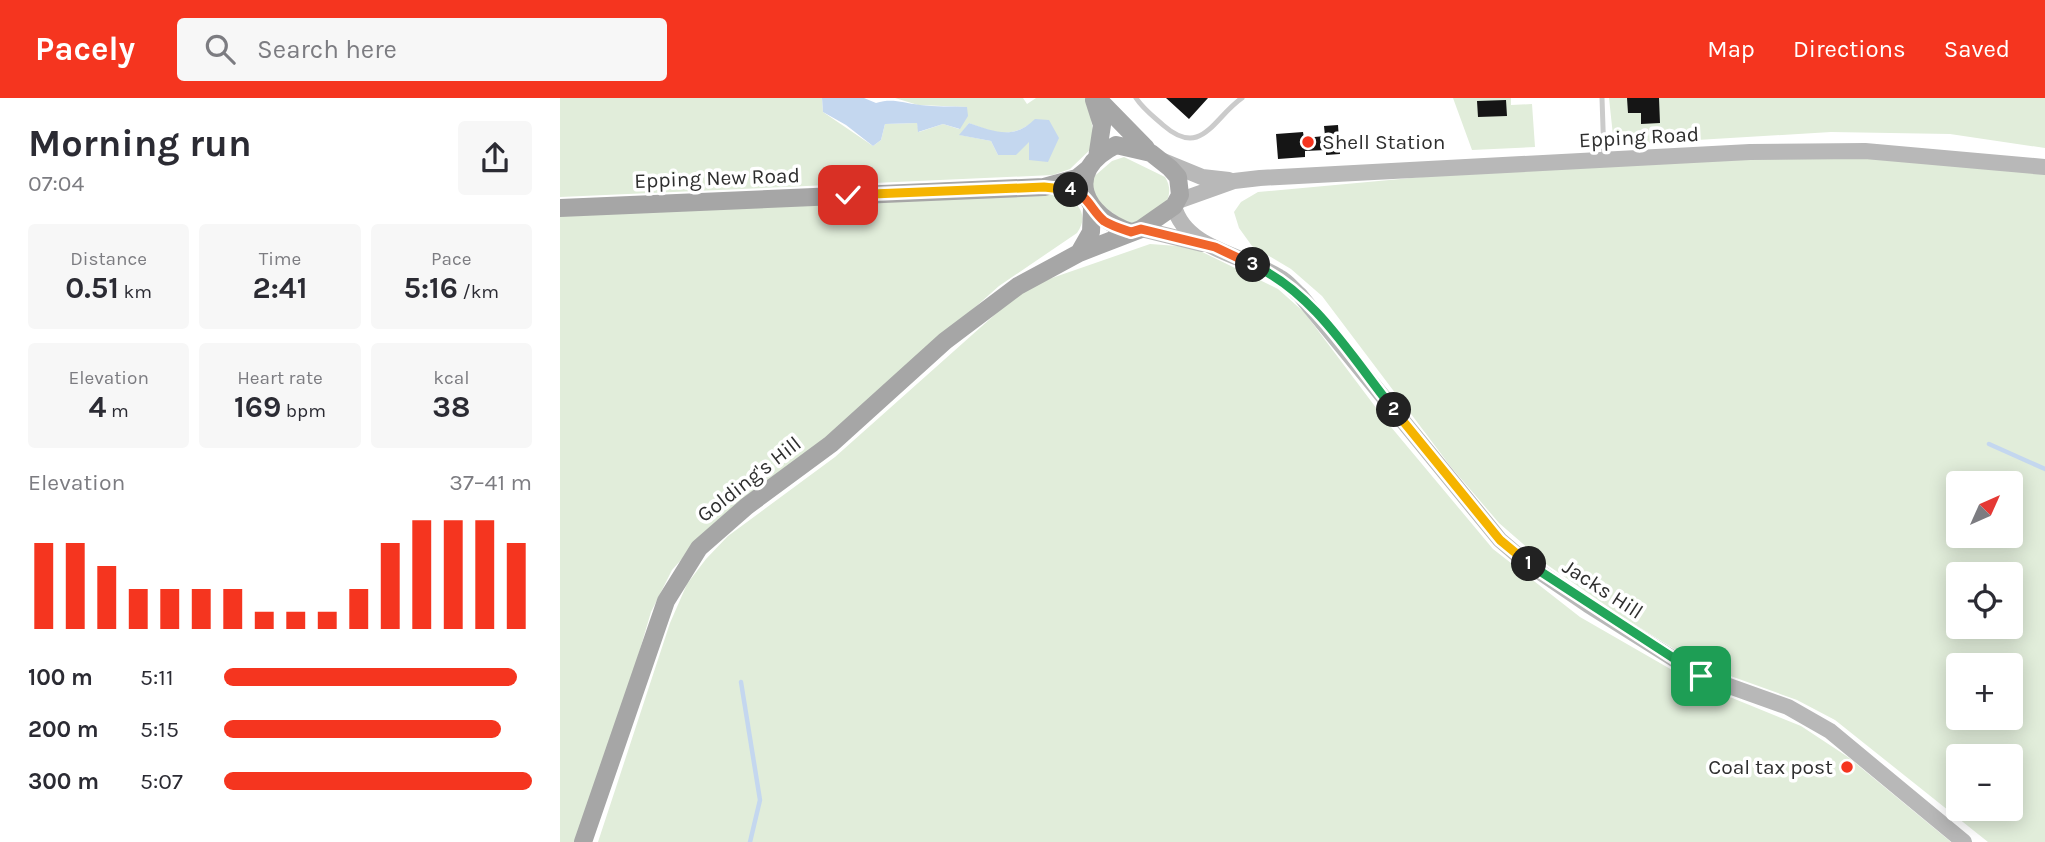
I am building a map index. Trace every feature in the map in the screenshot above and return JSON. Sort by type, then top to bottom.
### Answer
[{"type":"main road","points":[[1095,98],[1178,177],[1178,221],[1186,230],[1215,247]]},
{"type":"main road","points":[[1079,253],[1091,232],[1090,204],[1084,183],[1093,164],[1102,125],[1095,98]]},
{"type":"main road","points":[[1093,164],[1116,145],[1156,156]]},
{"type":"main road","name":"Epping Road","points":[[1156,156],[1202,177],[1234,181],[1750,152],[1865,151],[2045,167]]},
{"type":"main road","name":"Epping New Road","points":[[1044,187],[1077,178],[1093,164]]},
{"type":"main road","name":"Epping Road","points":[[1176,204],[1234,181]]},
{"type":"main road","name":"Epping New Road","points":[[560,208],[1044,187],[1076,192],[1090,204]]},
{"type":"main road","points":[[1090,204],[1106,222],[1215,247]]},
{"type":"main road","points":[[1136,230],[1176,204]]},
{"type":"main road","name":"Golding's Hill","points":[[583,842],[666,601],[699,548],[747,506],[831,444],[945,341],[1018,286],[1079,253],[1136,230]]},
{"type":"main road","name":"Jacks Hill","points":[[1215,247],[1279,276],[1300,295],[1500,540],[1528,564],[1701,676],[1788,707],[1830,731],[1964,842]]},
{"type":"lane","points":[[1136,98],[1174,134],[1184,138],[1203,135],[1242,98]]},
{"type":"lane","points":[[1602,98],[1605,160]]},
{"type":"green space","points":[[560,98],[822,98],[823,112],[873,146],[881,140],[885,124],[917,123],[919,132],[943,124],[959,129],[967,107],[918,105],[895,98],[1023,98],[1027,104],[1036,98],[1088,98],[1095,145],[1070,169],[1053,175],[560,197]],"holes":[[[969,123],[1007,133],[1030,124],[1047,162],[1029,141],[998,155],[991,141],[960,135]]]},
{"type":"green space","points":[[1453,98],[1511,98],[1511,105],[1532,104],[1535,147],[1472,150]]},
{"type":"green space","points":[[1609,98],[2045,98],[2045,148],[1950,134],[1831,132],[1614,145]]},
{"type":"green space","points":[[1835,156],[2045,173],[2045,842],[1988,842],[1962,821],[2023,821],[2023,744],[1946,744],[1946,809],[1835,720],[1797,700],[1700,665],[1621,616],[1546,564],[1499,523],[1451,467],[1322,296],[1291,269],[1252,246],[1239,228],[1234,212],[1241,202],[1258,192],[1498,170]]},
{"type":"green space","points":[[1124,157],[1165,177],[1169,186],[1166,202],[1155,216],[1130,226],[1090,196],[1090,180],[1112,161]]},
{"type":"green space","points":[[1056,194],[1070,199],[1082,213],[1081,226],[1077,233],[999,286],[829,437],[699,540],[672,570],[651,612],[608,758],[578,842],[560,842],[560,215]]},
{"type":"green space","points":[[1150,244],[1192,247],[1278,289],[1304,312],[1386,421],[1493,549],[1580,617],[1693,682],[1801,726],[1848,757],[1951,842],[598,842],[670,623],[687,584],[706,559],[728,536],[835,457],[1026,287]]},
{"type":"water","points":[[822,98],[864,98],[876,103],[893,101],[926,106],[967,107],[968,116],[960,129],[943,124],[918,132],[917,123],[885,124],[881,140],[873,146],[846,125],[823,112]]},
{"type":"water","points":[[1035,119],[1049,120],[1059,138],[1048,162],[1029,160],[1029,142],[1016,155],[998,155],[991,141],[959,135],[969,123],[996,131],[1012,132],[1027,126]]},
{"type":"building","points":[[1166,98],[1208,98],[1189,119]]},
{"type":"building","points":[[1627,98],[1659,98],[1660,123],[1641,124],[1641,113],[1628,113]]},
{"type":"building","points":[[1506,100],[1507,116],[1478,117],[1477,101]]},
{"type":"building","name":"Shell Station","points":[[1338,125],[1340,154],[1326,155],[1326,150],[1305,151],[1305,157],[1278,159],[1276,134],[1303,132],[1304,138],[1325,136],[1324,126]]},
{"type":"waterway","points":[[1989,444],[2045,469]]},
{"type":"waterway","points":[[741,682],[760,800],[750,842]]},
{"type":"place","name":"Shell Station","points":[[1308,142]]},
{"type":"place","name":"Coal tax post","points":[[1847,767]]},
{"type":"route","points":[[848,195],[1063,188],[1088,199],[1092,208],[1106,222],[1118,228],[1131,232],[1141,229],[1215,247],[1279,276],[1300,295],[1348,352],[1500,540],[1528,564],[1588,605],[1701,676]]}]
